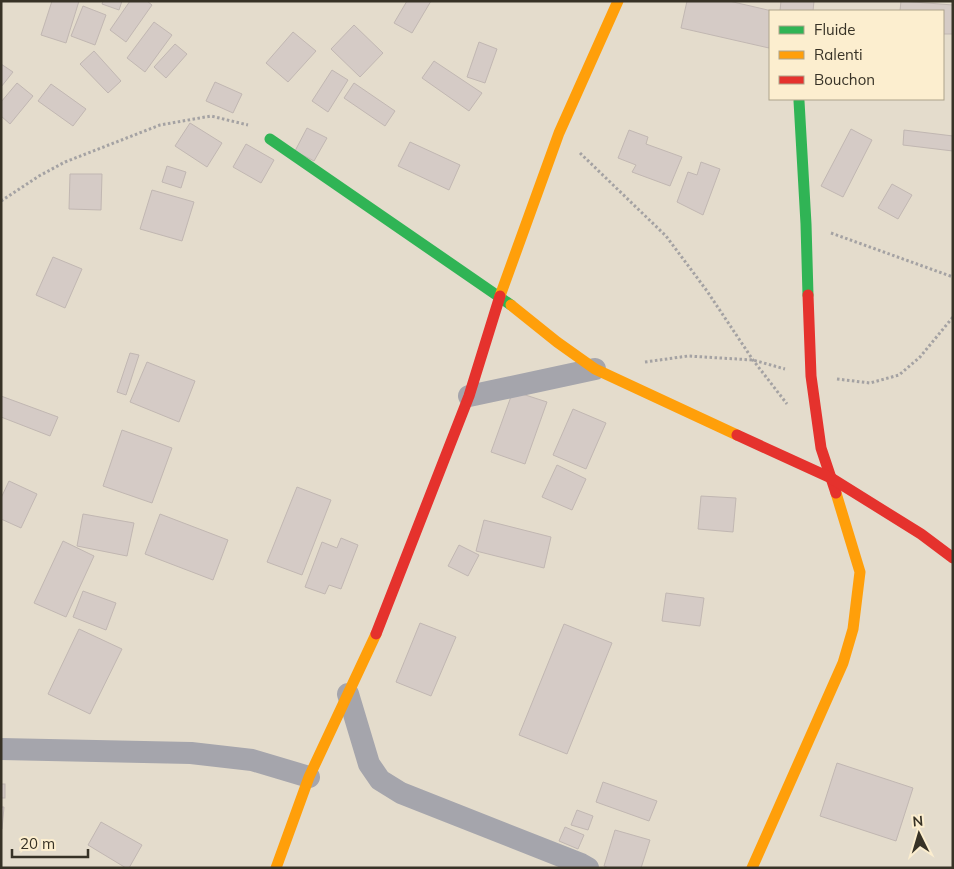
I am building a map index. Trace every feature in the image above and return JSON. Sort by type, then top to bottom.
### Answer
[{"type":"street","points":[[276,868],[309,777],[379,626],[469,396],[500,296],[559,133],[618,1]]},
{"type":"street","points":[[752,868],[843,663],[853,629],[860,572],[821,448],[811,376],[806,224],[799,101]]},
{"type":"street","points":[[270,139],[500,296],[557,342],[595,369],[831,478],[921,534],[953,558]]},
{"type":"street","points":[[469,396],[595,369]]},
{"type":"street","points":[[348,694],[369,764],[380,780],[401,793],[588,868]]},
{"type":"street","points":[[1,749],[191,753],[252,760],[309,777]]},
{"type":"path","points":[[1,201],[39,176],[65,162],[160,125],[211,116],[248,125],[270,139]]},
{"type":"path","points":[[559,133],[666,236],[707,291],[753,360],[793,411]]},
{"type":"path","points":[[806,224],[953,277]]},
{"type":"building","points":[[52,1],[79,1],[66,43],[41,35]]},
{"type":"building","points":[[103,1],[122,1],[119,10],[102,4]]},
{"type":"building","points":[[130,1],[147,1],[152,5],[126,42],[110,30]]},
{"type":"building","points":[[407,1],[431,1],[412,33],[394,23]]},
{"type":"building","points":[[687,1],[729,1],[769,10],[769,48],[681,28]]},
{"type":"building","points":[[781,1],[814,1],[813,10],[780,10]]},
{"type":"building","points":[[901,1],[953,5],[953,34],[944,34],[944,10],[900,10]]},
{"type":"building","points":[[83,6],[106,15],[95,45],[71,36]]},
{"type":"building","points":[[154,22],[172,35],[145,72],[127,58]]},
{"type":"building","points":[[354,25],[383,53],[360,77],[331,49]]},
{"type":"building","points":[[293,32],[316,51],[288,82],[266,63]]},
{"type":"building","points":[[479,42],[497,49],[485,83],[467,77]]},
{"type":"building","points":[[175,44],[187,54],[166,78],[154,67]]},
{"type":"building","points":[[94,51],[121,81],[108,93],[80,64]]},
{"type":"building","points":[[434,61],[482,93],[469,111],[422,78]]},
{"type":"building","points":[[1,64],[13,72],[1,87]]},
{"type":"building","points":[[332,70],[348,80],[328,112],[312,101]]},
{"type":"building","points":[[215,82],[242,94],[233,113],[206,101]]},
{"type":"building","points":[[17,83],[33,96],[10,124],[1,116],[1,102]]},
{"type":"building","points":[[354,83],[395,111],[385,126],[344,98]]},
{"type":"building","points":[[51,84],[86,109],[73,126],[38,101]]},
{"type":"building","points":[[190,123],[222,143],[207,167],[175,146]]},
{"type":"building","points":[[307,128],[327,138],[314,161],[295,151]]},
{"type":"building","points":[[851,129],[872,140],[843,197],[821,186]]},
{"type":"building","points":[[629,130],[648,137],[646,144],[682,157],[670,186],[632,172],[636,165],[618,158]]},
{"type":"building","points":[[904,130],[953,136],[953,151],[903,145]]},
{"type":"building","points":[[410,142],[460,165],[449,190],[398,166]]},
{"type":"building","points":[[246,144],[274,160],[261,183],[233,167]]},
{"type":"building","points":[[701,162],[720,169],[703,215],[677,202],[688,172],[697,175]]},
{"type":"building","points":[[167,166],[186,172],[181,188],[162,182]]},
{"type":"building","points":[[70,174],[102,174],[101,210],[69,209]]},
{"type":"building","points":[[892,184],[912,195],[898,219],[878,208]]},
{"type":"building","points":[[152,190],[194,202],[182,241],[140,229]]},
{"type":"building","points":[[53,257],[82,269],[65,308],[36,295]]},
{"type":"building","points":[[130,353],[139,355],[126,395],[117,392]]},
{"type":"building","points":[[147,362],[195,381],[179,422],[130,402]]},
{"type":"building","points":[[513,391],[547,402],[525,464],[491,452]]},
{"type":"building","points":[[1,396],[58,417],[50,436],[1,417]]},
{"type":"building","points":[[573,409],[606,423],[586,469],[553,455]]},
{"type":"building","points":[[122,430],[172,448],[152,503],[103,486]]},
{"type":"building","points":[[557,465],[586,479],[572,510],[542,497]]},
{"type":"building","points":[[9,481],[37,494],[21,528],[1,519],[1,498]]},
{"type":"building","points":[[297,487],[331,500],[302,575],[267,562]]},
{"type":"building","points":[[701,496],[736,498],[733,532],[698,529]]},
{"type":"building","points":[[83,514],[134,523],[127,556],[77,546]]},
{"type":"building","points":[[160,514],[228,540],[213,580],[145,554]]},
{"type":"building","points":[[484,520],[551,537],[544,568],[476,551]]},
{"type":"building","points":[[341,538],[358,545],[341,589],[329,585],[325,594],[305,587],[322,542],[337,548]]},
{"type":"building","points":[[63,541],[94,556],[66,617],[34,603]]},
{"type":"building","points":[[459,545],[479,555],[468,576],[448,566]]},
{"type":"building","points":[[83,591],[116,603],[106,630],[73,617]]},
{"type":"building","points":[[666,593],[704,598],[700,626],[662,621]]},
{"type":"building","points":[[420,623],[456,637],[431,696],[396,682]]},
{"type":"building","points":[[564,624],[612,643],[567,754],[519,735]]},
{"type":"building","points":[[79,629],[122,649],[90,714],[48,694]]},
{"type":"building","points":[[837,763],[913,788],[896,841],[820,816]]},
{"type":"building","points":[[603,782],[657,801],[649,821],[596,802]]},
{"type":"building","points":[[1,784],[5,784],[5,798],[1,798]]},
{"type":"building","points":[[1,807],[4,807],[2,829],[1,829]]},
{"type":"building","points":[[577,810],[593,816],[588,830],[571,825]]},
{"type":"building","points":[[101,822],[142,845],[129,868],[88,845]]},
{"type":"building","points":[[565,827],[584,835],[578,849],[559,841]]},
{"type":"building","points":[[615,830],[650,840],[641,868],[609,868],[604,866]]},
{"type":"traffic: fast","points":[[799,101],[808,295]]},
{"type":"traffic: fast","points":[[270,139],[511,305]]},
{"type":"traffic: slow","points":[[500,296],[559,133],[618,1]]},
{"type":"traffic: slow","points":[[511,305],[557,342],[595,369],[737,435]]},
{"type":"traffic: slow","points":[[752,868],[843,663],[853,629],[860,572],[836,493]]},
{"type":"traffic: slow","points":[[276,868],[309,777],[376,634]]},
{"type":"traffic: jam","points":[[808,295],[811,376],[821,448],[836,493]]},
{"type":"traffic: jam","points":[[376,634],[469,396],[500,296]]},
{"type":"traffic: jam","points":[[737,435],[831,478],[921,534],[953,558]]}]
